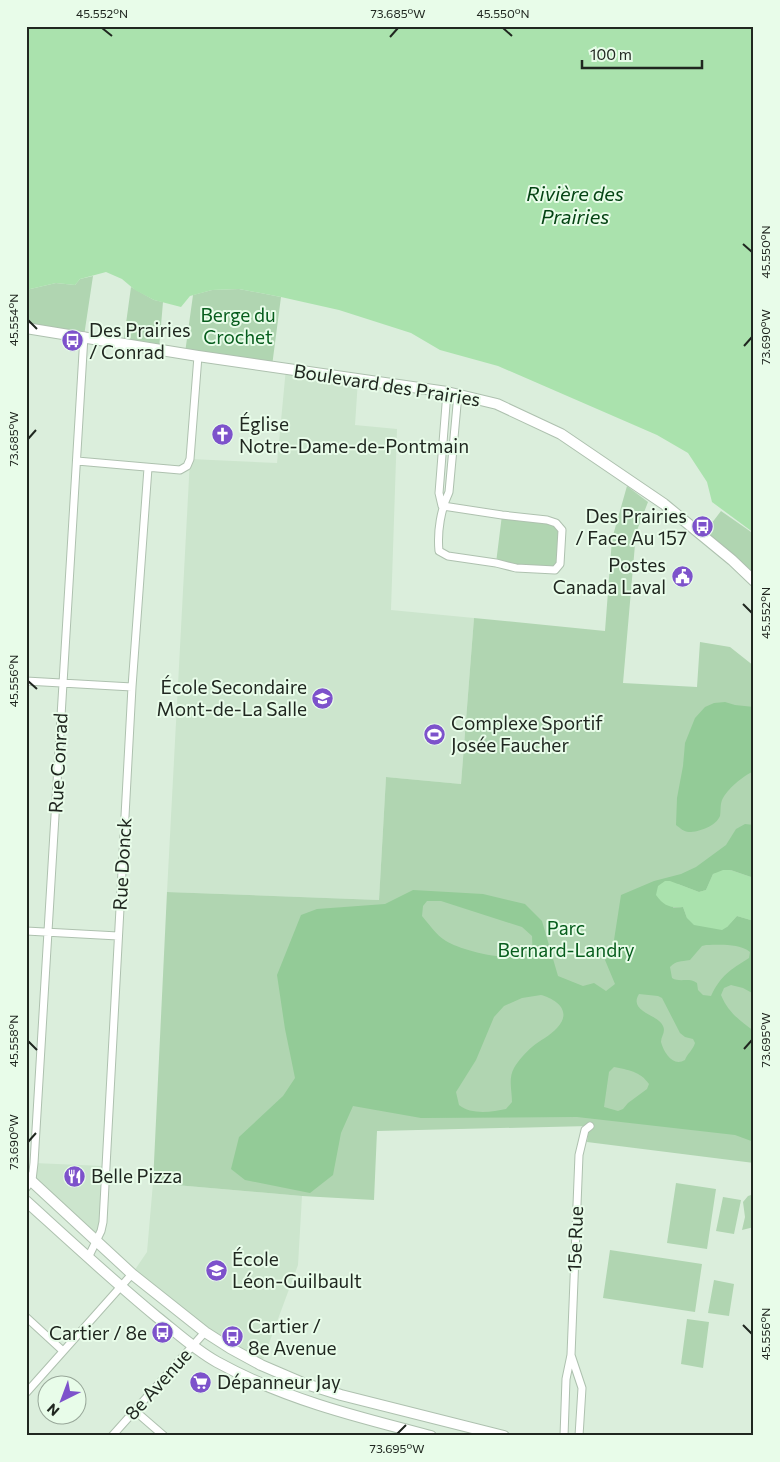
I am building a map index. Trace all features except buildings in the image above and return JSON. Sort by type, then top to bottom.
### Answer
[{"type":"street","name":"Boulevard des Prairies","points":[[26,328],[198,356],[447,392],[497,404],[561,434],[664,504],[732,560],[754,581]]},
{"type":"street","name":"Rue Conrad","points":[[28,1182],[48,932],[84,336]]},
{"type":"street","points":[[77,461],[180,470],[187,466],[190,459],[198,356]]},
{"type":"street","points":[[442,506],[547,520],[556,523],[562,530],[560,564],[555,570],[516,568],[448,556],[439,550],[438,541],[442,506],[439,493],[447,392]]},
{"type":"street","points":[[442,506],[449,492],[458,394]]},
{"type":"street","name":"Rue Donck","points":[[88,1258],[103,1222],[132,687],[148,468]]},
{"type":"street","points":[[26,681],[132,687]]},
{"type":"street","points":[[26,931],[118,936]]},
{"type":"street","name":"15e Rue","points":[[564,1436],[566,1379],[571,1355],[579,1155],[585,1130],[590,1126]]},
{"type":"street","points":[[28,1182],[132,1274],[204,1332],[261,1365],[303,1383],[342,1395],[504,1436]]},
{"type":"street","points":[[26,1201],[120,1287],[192,1346],[216,1361],[292,1396],[380,1423],[431,1436]]},
{"type":"street","points":[[26,1392],[132,1274]]},
{"type":"street","points":[[26,1317],[63,1351]]},
{"type":"street","name":"8e Avenue","points":[[112,1436],[204,1332]]},
{"type":"street","name":"15e Rue","points":[[571,1355],[582,1388],[579,1436]]},
{"type":"street","points":[[134,1410],[164,1436]]},
{"type":"shaded area","name":"École Secondaire Mont-de-La Salle","points":[[286,368],[358,380],[355,425],[397,429],[391,610],[474,618],[461,784],[386,777],[379,900],[167,892],[190,459],[277,463]]},
{"type":"shaded area","points":[[725,702],[754,707],[754,771],[740,779],[724,796],[721,802],[720,816],[715,823],[702,830],[685,831],[676,825],[677,798],[685,743],[695,718],[705,707],[714,703]]},
{"type":"shaded area","points":[[745,824],[754,825],[754,878],[731,870],[713,874],[706,890],[699,892],[678,884],[673,908],[683,907],[687,918],[727,927],[737,916],[754,921],[754,994],[743,988],[731,985],[724,988],[721,995],[731,1011],[754,1031],[754,1142],[735,1135],[577,1117],[421,1118],[353,1106],[341,1133],[333,1175],[310,1193],[245,1180],[231,1169],[239,1137],[283,1096],[295,1078],[277,975],[301,915],[317,909],[385,904],[413,890],[483,894],[525,904],[542,921],[558,976],[583,986],[594,983],[606,991],[615,984],[605,960],[614,940],[621,895],[654,881],[681,874],[696,867],[726,845],[736,829]],"holes":[[[427,901],[441,901],[522,927],[532,936],[531,950],[521,956],[511,957],[474,952],[453,945],[439,936],[422,916],[423,906]],[[702,946],[735,946],[750,952],[749,958],[722,978],[711,996],[703,995],[698,990],[697,983],[694,981],[672,978],[670,967],[677,962],[690,960]],[[639,994],[662,998],[680,1033],[685,1037],[693,1039],[695,1043],[685,1060],[677,1062],[670,1058],[661,1042],[663,1026],[656,1018],[640,1009],[637,1005]],[[541,995],[552,999],[561,1007],[563,1011],[562,1022],[530,1049],[514,1068],[511,1080],[512,1102],[506,1109],[488,1112],[469,1110],[459,1105],[456,1092],[476,1060],[494,1017],[504,1006],[522,998]],[[614,1067],[638,1074],[649,1084],[647,1089],[623,1109],[618,1111],[604,1107],[609,1072]]]},
{"type":"shaded area","points":[[34,1163],[103,1166],[100,1222],[96,1236],[32,1180]]},
{"type":"shaded area","name":"École Léon-Guilbault","points":[[153,1183],[302,1196],[298,1265],[261,1365],[230,1348],[132,1274],[147,1252]]},
{"type":"green space","points":[[93,276],[84,336],[26,328],[26,290],[56,283],[75,285],[80,279]]},
{"type":"green space","points":[[131,287],[154,300],[163,302],[159,349],[125,343],[124,338]]},
{"type":"green space","name":"Berge du Crochet","points":[[239,289],[281,297],[272,366],[185,353],[193,295],[212,290]]},
{"type":"green space","name":"Parc Bernard-Landry","points":[[627,486],[648,502],[636,533],[623,683],[697,687],[700,642],[730,647],[754,666],[754,1163],[587,1142],[589,1126],[377,1131],[374,1200],[302,1196],[153,1183],[167,892],[379,900],[386,777],[461,784],[474,618],[605,631],[612,539]]},
{"type":"green space","points":[[721,511],[754,534],[754,581],[702,536]]},
{"type":"green space","points":[[502,515],[547,520],[562,530],[560,564],[555,570],[496,563]]},
{"type":"green space","points":[[676,1183],[716,1189],[707,1249],[667,1243]]},
{"type":"green space","points":[[754,1194],[754,1227],[742,1230],[745,1217],[743,1202],[748,1196]]},
{"type":"green space","points":[[723,1197],[741,1200],[734,1234],[716,1231]]},
{"type":"green space","points":[[610,1250],[702,1264],[695,1312],[603,1298]]},
{"type":"green space","points":[[714,1280],[734,1284],[729,1316],[708,1313]]},
{"type":"green space","points":[[687,1319],[709,1322],[703,1368],[681,1364]]},
{"type":"water","name":"Rivière des Prairies","points":[[26,26],[754,26],[754,533],[712,502],[707,482],[688,453],[657,435],[498,366],[440,350],[411,333],[339,310],[239,289],[212,290],[190,296],[181,307],[154,300],[135,290],[122,279],[106,272],[80,279],[75,285],[56,283],[26,290]]},
{"type":"water","points":[[723,870],[730,870],[754,878],[754,921],[737,916],[722,930],[694,925],[687,918],[683,907],[668,905],[662,902],[656,895],[658,886],[665,881],[670,881],[699,892],[706,890],[713,874]]},
{"type":"place","name":"Des Prairies / Conrad","points":[[73,341]]},
{"type":"place","name":"Église Notre-Dame-de-Pontmain","points":[[223,435]]},
{"type":"place","name":"Des Prairies / Face Au 157","points":[[703,527]]},
{"type":"place","name":"Postes Canada Laval","points":[[682,576]]},
{"type":"place","name":"École Secondaire Mont-de-La Salle","points":[[323,698]]},
{"type":"place","name":"Complexe Sportif Josée Faucher","points":[[435,734]]},
{"type":"place","name":"Belle Pizza","points":[[75,1176]]},
{"type":"place","name":"École Léon-Guilbault","points":[[216,1270]]},
{"type":"place","name":"Cartier / 8e","points":[[163,1333]]},
{"type":"place","name":"Cartier / 8e Avenue","points":[[232,1337]]},
{"type":"place","name":"Dépanneur Jay","points":[[201,1382]]}]
